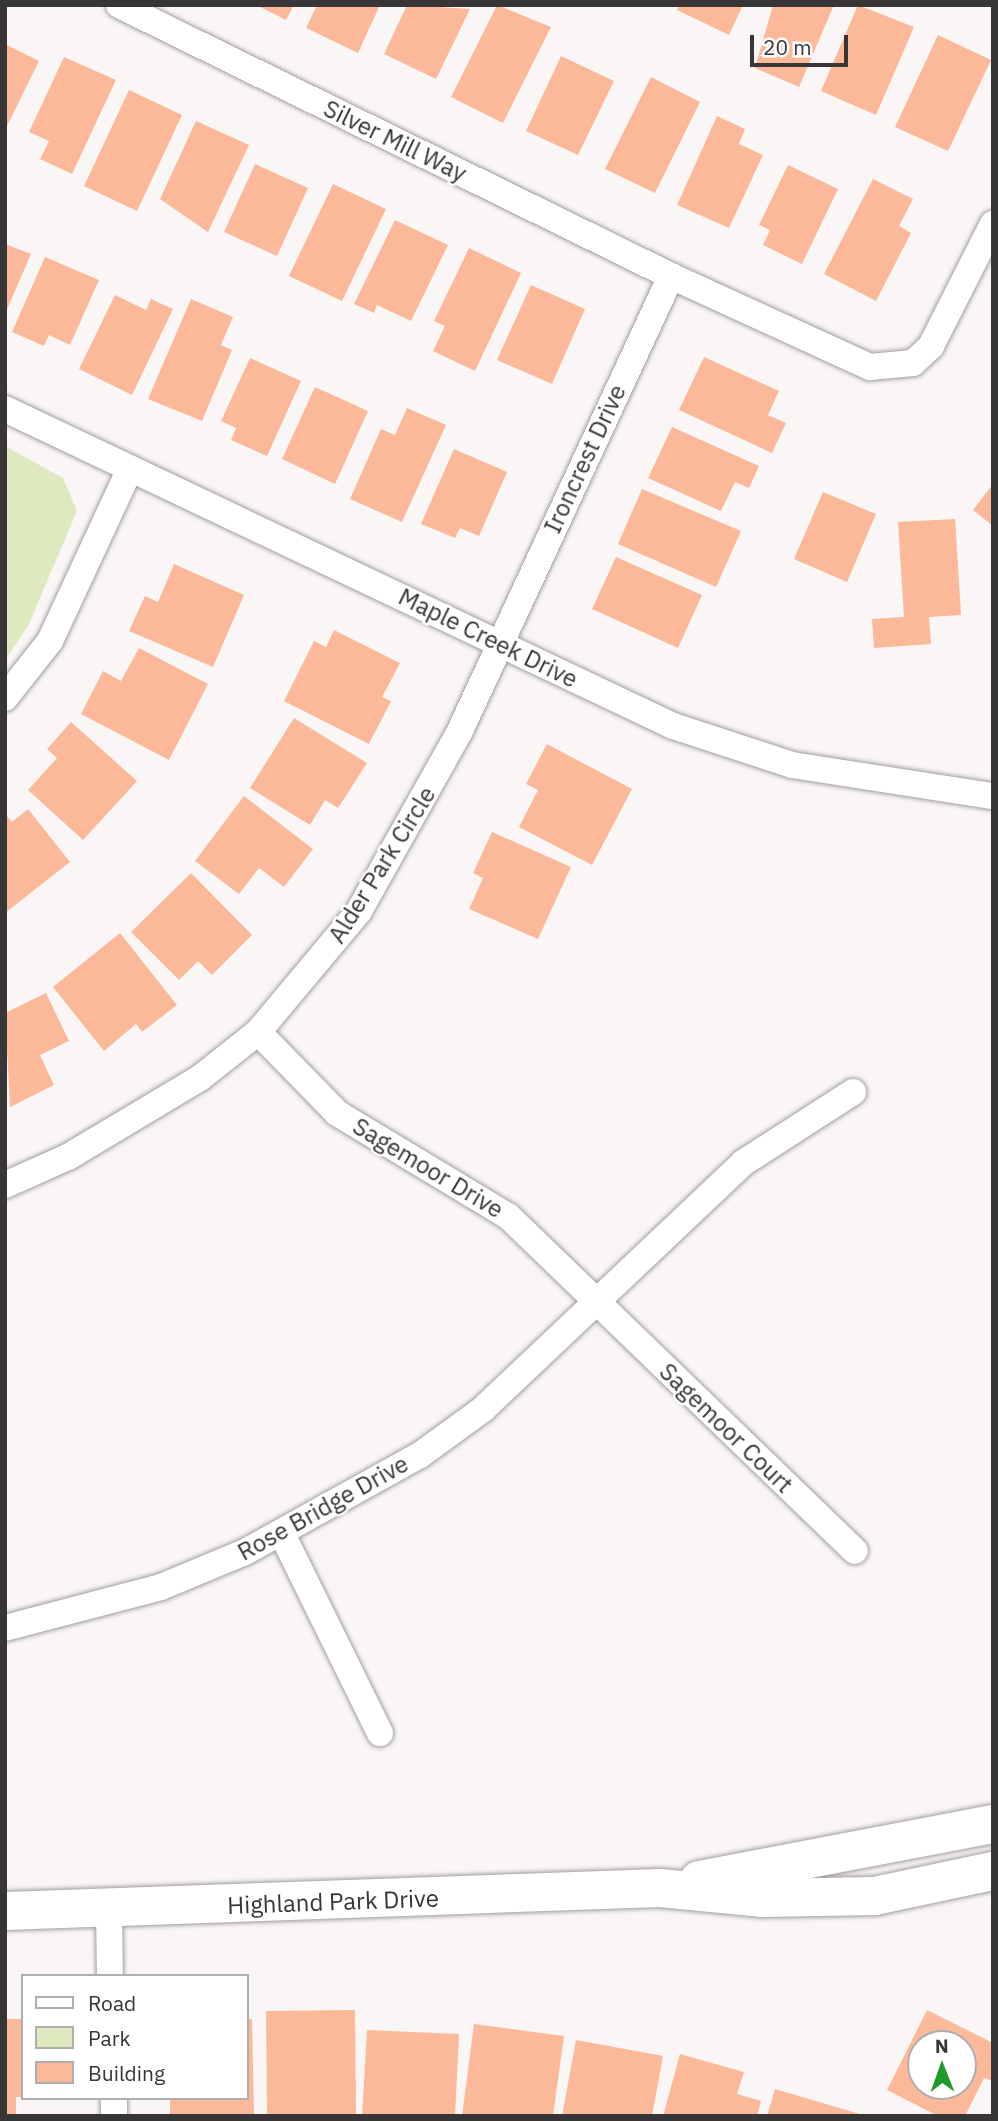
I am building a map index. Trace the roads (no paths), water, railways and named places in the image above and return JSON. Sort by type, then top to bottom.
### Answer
[{"type":"street","name":"Silver Mill Way","points":[[119,5],[671,276],[870,367],[892,368],[913,363],[931,346],[993,224]]},
{"type":"street","name":"Ironcrest Drive","points":[[501,642],[671,276]]},
{"type":"street","name":"Maple Creek Drive","points":[[5,410],[501,642],[622,704],[729,746],[861,780],[993,796]]},
{"type":"street","points":[[5,698],[50,640],[130,469]]},
{"type":"street","name":"Alder Park Circle","points":[[5,1185],[134,1121],[258,1032],[367,900],[428,795],[501,642]]},
{"type":"street","name":"Sagemoor Drive","points":[[258,1032],[337,1113],[508,1216],[597,1305]]},
{"type":"street","name":"Rose Bridge Drive","points":[[5,1628],[161,1587],[282,1534],[420,1455],[483,1409],[597,1305],[743,1163],[853,1092]]},
{"type":"street","name":"Sagemoor Court","points":[[597,1305],[855,1550]]},
{"type":"street","points":[[282,1534],[380,1733]]},
{"type":"street","name":"Highland Park Drive","points":[[660,1888],[993,1824]]},
{"type":"street","name":"Highland Park Drive","points":[[5,1910],[660,1888],[764,1898],[876,1896],[993,1871]]},
{"type":"street","points":[[109,1908],[110,1974]]}]
